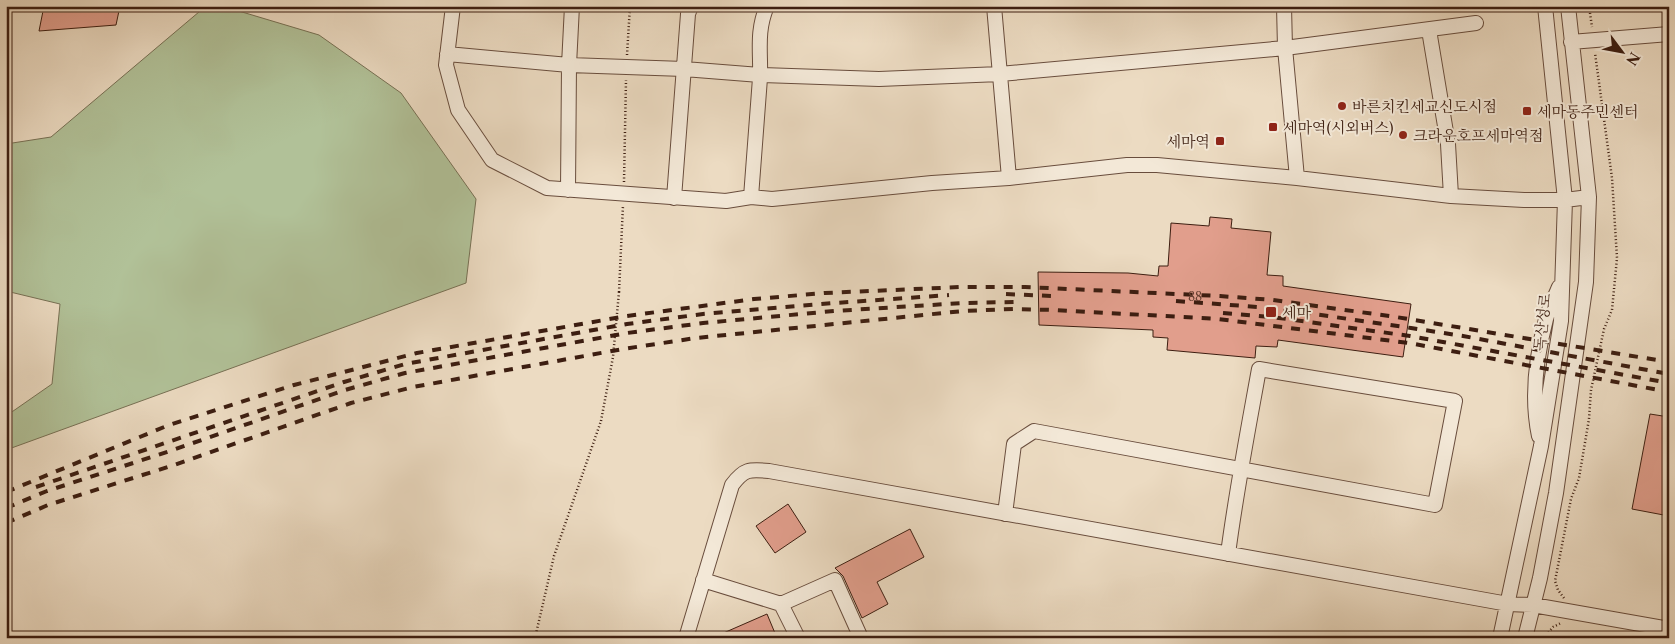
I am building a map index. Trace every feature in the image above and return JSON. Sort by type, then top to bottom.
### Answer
[{"type":"street","points":[[453,6],[446,65],[458,110],[492,160],[547,188],[726,201],[751,197],[772,199],[932,183],[1009,178],[1127,165],[1189,167],[1451,196],[1524,200],[1565,200],[1588,197]]},
{"type":"street","points":[[568,190],[569,65],[572,6]]},
{"type":"street","points":[[674,198],[688,14],[691,6]]},
{"type":"street","points":[[751,197],[760,75],[758,45],[763,15],[768,6]]},
{"type":"street","points":[[994,6],[1009,178]]},
{"type":"street","points":[[1284,6],[1285,48],[1297,178]]},
{"type":"street","name":"독산성로","points":[[1500,638],[1541,446],[1561,321],[1565,200],[1545,6]]},
{"type":"street","points":[[1525,638],[1556,493],[1586,282],[1588,197],[1568,6]]},
{"type":"street","points":[[447,54],[569,65],[879,79],[1000,74],[1285,48],[1476,24]]},
{"type":"street","points":[[1429,30],[1448,144],[1451,196]]},
{"type":"street","points":[[1572,42],[1669,34]]},
{"type":"street","points":[[1005,514],[1014,444],[1034,431],[1242,469],[1435,505],[1455,402],[1259,369],[1242,469],[1228,554]]},
{"type":"street","points":[[686,638],[732,484],[742,472],[755,469],[1508,604],[1533,605],[1669,630]]},
{"type":"street","points":[[703,580],[782,604],[835,580],[862,638]]},
{"type":"street","points":[[782,604],[798,638]]},
{"type":"path","points":[[535,638],[554,556],[601,421],[613,357],[623,195],[630,6]]},
{"type":"path","points":[[1544,638],[1552,627],[1561,622]]},
{"type":"green space","points":[[206,6],[222,6],[319,35],[401,93],[476,199],[466,283],[6,450],[6,416],[52,384],[60,304],[6,291],[6,144],[51,137]]},
{"type":"building","points":[[44,6],[120,6],[116,25],[39,31]]},
{"type":"building","points":[[1210,217],[1232,219],[1231,228],[1271,232],[1267,275],[1283,276],[1283,286],[1411,304],[1403,357],[1278,340],[1277,347],[1256,346],[1255,358],[1167,350],[1168,338],[1153,337],[1153,330],[1039,325],[1038,272],[1128,273],[1158,276],[1159,266],[1168,266],[1171,223],[1209,226]]},
{"type":"building","points":[[1650,414],[1669,417],[1669,516],[1632,509]]},
{"type":"building","points":[[788,504],[806,532],[775,553],[756,526]]},
{"type":"building","points":[[910,529],[924,557],[877,582],[888,604],[862,618],[843,576],[835,568]]},
{"type":"building","points":[[767,614],[777,638],[712,638]]},
{"type":"railway","points":[[6,492],[169,425],[294,385],[417,353],[627,316],[754,299],[825,293],[961,287],[1025,287],[1273,300],[1396,317],[1669,362]]},
{"type":"railway","points":[[1006,294],[1051,296]]},
{"type":"railway","points":[[36,487],[344,382],[405,364],[627,324],[703,314],[949,295]]},
{"type":"railway","points":[[1176,301],[1272,308],[1411,328],[1669,374]]},
{"type":"railway","points":[[6,508],[47,491],[170,451],[345,390],[405,373],[627,333],[703,323],[834,311],[963,303],[1014,302]]},
{"type":"railway","points":[[6,523],[48,505],[174,465],[351,403],[413,387],[623,349],[696,338],[963,311],[1055,310],[1218,319],[1409,343],[1669,392]]},
{"type":"railway","points":[[1223,313],[1272,317],[1410,336],[1669,383]]},
{"type":"place","name":"바른치킨세교신도시점","points":[[1342,106]]},
{"type":"place","name":"세마동주민센터","points":[[1527,111]]},
{"type":"place","name":"세마역(시외버스)","points":[[1273,127]]},
{"type":"place","name":"크라운호프세마역점","points":[[1403,135]]},
{"type":"place","name":"세마역","points":[[1220,141]]},
{"type":"place","name":"세마","points":[[1271,312]]}]
